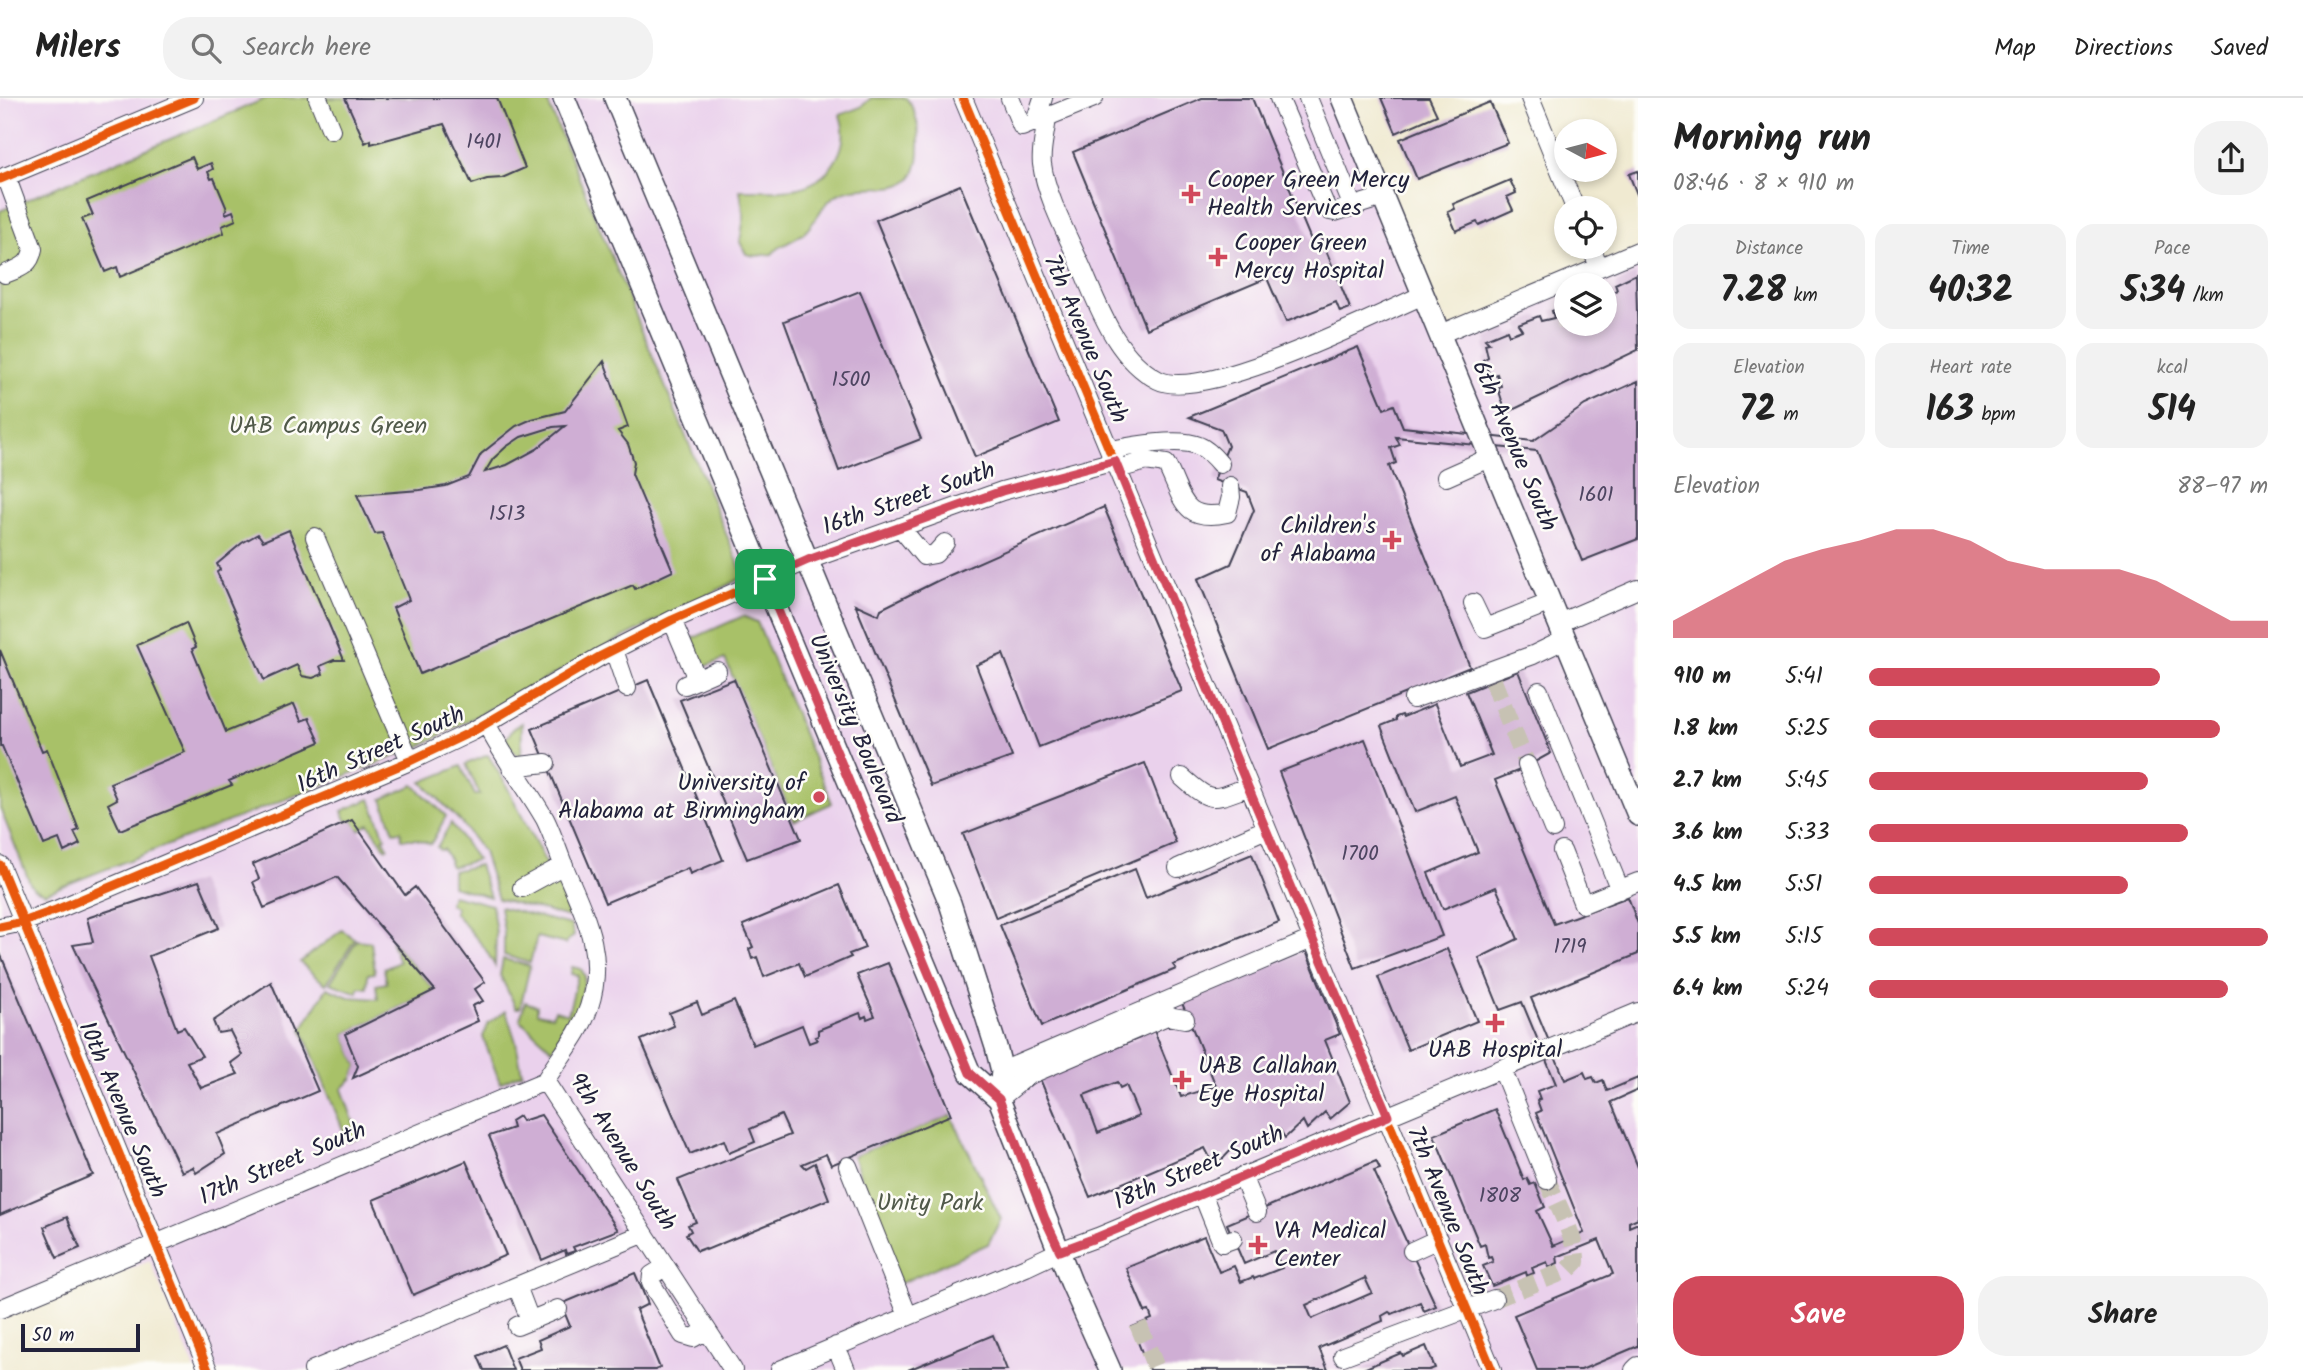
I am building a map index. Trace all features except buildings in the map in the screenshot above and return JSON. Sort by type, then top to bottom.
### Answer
[{"type":"main road","name":"University Boulevard","points":[[564,98],[970,1073],[999,1099]]},
{"type":"main road","name":"University Boulevard","points":[[615,98],[950,904],[996,1047],[1002,1071],[999,1099],[1045,1219],[1110,1370]]},
{"type":"main road","name":"6th Avenue South","points":[[1342,98],[1638,815]]},
{"type":"street","points":[[5,274],[26,266],[33,249],[3,178],[194,98]]},
{"type":"street","points":[[318,98],[331,130]]},
{"type":"street","name":"7th Avenue South","points":[[963,98],[1492,1370]]},
{"type":"street","points":[[1010,98],[1022,127],[1089,99]]},
{"type":"street","points":[[1043,98],[1041,163],[1048,189],[1107,325],[1132,362],[1161,382],[1191,384],[1240,372],[1292,354],[1423,295]]},
{"type":"street","points":[[1279,98],[1330,211],[1335,212],[1382,197]]},
{"type":"street","points":[[1308,98],[1353,206]]},
{"type":"street","points":[[1530,98],[1570,196]]},
{"type":"street","points":[[1440,334],[1638,251]]},
{"type":"street","points":[[1596,259],[1599,267]]},
{"type":"street","points":[[1115,460],[1148,443],[1191,442],[1203,447],[1220,464]]},
{"type":"street","points":[[1447,477],[1491,457]]},
{"type":"street","points":[[1115,460],[1146,460],[1166,464],[1179,496],[1188,509],[1199,515],[1227,513],[1231,497],[1230,486]]},
{"type":"street","name":"16th Street South","points":[[0,927],[23,922],[410,761],[486,723],[672,620],[808,560],[1002,491],[1115,460]]},
{"type":"street","points":[[900,527],[918,549]]},
{"type":"street","points":[[315,537],[410,761]]},
{"type":"street","points":[[1413,699],[1492,676],[1563,631],[1638,589]]},
{"type":"street","points":[[1473,603],[1485,628],[1551,602]]},
{"type":"street","points":[[672,620],[691,682],[717,671]]},
{"type":"street","points":[[614,650],[627,688]]},
{"type":"street","points":[[1539,691],[1620,890]]},
{"type":"street","name":"9th Avenue South","points":[[486,723],[545,821],[593,938],[595,975],[590,1005],[584,1021],[545,1081],[733,1370]]},
{"type":"street","points":[[511,766],[546,763]]},
{"type":"street","points":[[1527,765],[1553,829]]},
{"type":"street","points":[[1182,777],[1202,795],[1214,799],[1248,787]]},
{"type":"street","points":[[1178,868],[1266,829]]},
{"type":"street","points":[[1562,851],[1583,904],[1638,882]]},
{"type":"street","points":[[522,888],[564,865]]},
{"type":"street","name":"10th Avenue South","points":[[0,866],[208,1370]]},
{"type":"street","points":[[1002,1071],[1312,939]]},
{"type":"street","name":"18th Street South","points":[[779,1370],[1638,1012]]},
{"type":"street","points":[[999,1099],[1027,1076],[1167,1016],[1185,1019]]},
{"type":"street","points":[[1502,1069],[1547,1180]]},
{"type":"street","name":"17th Street South","points":[[0,1309],[545,1081]]},
{"type":"street","points":[[848,1166],[908,1316]]},
{"type":"street","points":[[1242,1176],[1257,1212]]},
{"type":"street","points":[[1202,1193],[1222,1243],[1233,1239]]},
{"type":"street","points":[[313,1370],[643,1234]]},
{"type":"street","points":[[1412,1251],[1438,1239]]},
{"type":"street","points":[[517,1286],[524,1323],[558,1309]]},
{"type":"street","points":[[1343,1356],[1493,1299]]},
{"type":"street","points":[[836,1346],[846,1370]]},
{"type":"street","points":[[1634,1370],[1638,1366]]},
{"type":"shaded area","name":"University of Alabama at Birmingham","points":[[0,98],[1342,98],[1440,334],[1554,286],[1554,336],[1617,336],[1617,273],[1586,273],[1638,251],[1638,1370],[195,1370],[150,1261],[0,1319]]},
{"type":"green space","name":"UAB Campus Green","points":[[267,98],[546,98],[744,577],[618,640],[419,747],[45,893],[34,889],[30,883],[0,808],[0,211]]},
{"type":"green space","points":[[871,98],[906,98],[913,108],[919,143],[918,163],[912,176],[904,183],[893,186],[852,189],[838,194],[828,201],[799,237],[772,254],[746,254],[740,242],[744,217],[740,190],[794,189],[818,180],[828,171],[842,147],[840,115],[861,107]]},
{"type":"green space","points":[[743,616],[757,622],[832,803],[794,821],[725,659],[706,666],[697,662],[689,640]]},
{"type":"green space","points":[[522,723],[521,758],[505,740],[513,729]]},
{"type":"green space","points":[[488,755],[552,875],[557,879],[573,918],[498,899],[483,852],[460,821],[422,782],[461,766],[475,795],[480,795],[466,764]]},
{"type":"green space","points":[[414,785],[446,816],[431,844],[416,839],[402,839],[401,831],[394,832],[382,799]]},
{"type":"green space","points":[[370,799],[385,837],[383,838],[388,847],[386,849],[369,824],[359,830],[352,820],[347,822],[342,811]]},
{"type":"green space","points":[[451,823],[477,860],[451,867],[443,849],[437,847]]},
{"type":"green space","points":[[479,865],[490,897],[452,886],[452,871]]},
{"type":"green space","points":[[452,895],[492,905],[496,933],[495,966],[484,947],[454,912],[456,908],[449,903]]},
{"type":"green space","points":[[500,907],[571,925],[574,936],[566,944],[537,937],[530,963],[504,955]]},
{"type":"green space","points":[[342,930],[355,939],[326,984],[300,962]]},
{"type":"green space","points":[[357,940],[371,942],[375,973],[368,974],[367,988],[359,987],[358,992],[355,992],[330,983]]},
{"type":"green space","points":[[391,940],[435,990],[345,1034],[358,1066],[353,1078],[342,1089],[359,1138],[348,1142],[302,1029],[327,988],[349,997],[378,999],[376,985],[387,983],[384,969],[399,962]]},
{"type":"green space","points":[[503,959],[530,966],[520,1008],[516,1008],[500,975]]},
{"type":"green space","points":[[572,967],[581,969],[585,976],[581,996],[570,1024],[552,1049],[520,1020],[525,1002],[537,1006],[537,1013],[552,1016],[555,1010],[568,1014],[578,975],[571,974]]},
{"type":"green space","points":[[506,1011],[522,1073],[500,1083],[483,1037],[488,1023]]},
{"type":"green space","name":"Unity Park","points":[[951,1115],[1001,1219],[988,1244],[899,1284],[853,1156]]},
{"type":"tunnel","points":[[1493,681],[1527,765]]},
{"type":"tunnel","points":[[1494,1299],[1568,1270],[1576,1262],[1570,1232],[1547,1180]]},
{"type":"tunnel","points":[[1138,1324],[1157,1370]]},
{"type":"cycle path","points":[[0,179],[194,98]]},
{"type":"cycle path","points":[[963,98],[1492,1370]]},
{"type":"cycle path","points":[[0,927],[56,910],[410,761],[473,731],[601,656],[672,620],[765,579]]},
{"type":"cycle path","points":[[0,865],[208,1370]]},
{"type":"place","name":"Cooper Green Mercy Health Services","points":[[1191,194]]},
{"type":"place","name":"Cooper Green Mercy Hospital","points":[[1218,257]]},
{"type":"place","name":"Children's of Alabama","points":[[1392,540]]},
{"type":"place","name":"University of Alabama at Birmingham","points":[[819,797]]},
{"type":"place","name":"UAB Hospital","points":[[1495,1023]]},
{"type":"place","name":"UAB Callahan Eye Hospital","points":[[1182,1080]]},
{"type":"place","name":"VA Medical Center","points":[[1258,1245]]},
{"type":"route","points":[[1115,461],[1248,787],[1388,1116],[1060,1251],[999,1099],[970,1073],[765,579],[808,560],[1002,491],[1115,461]]}]
